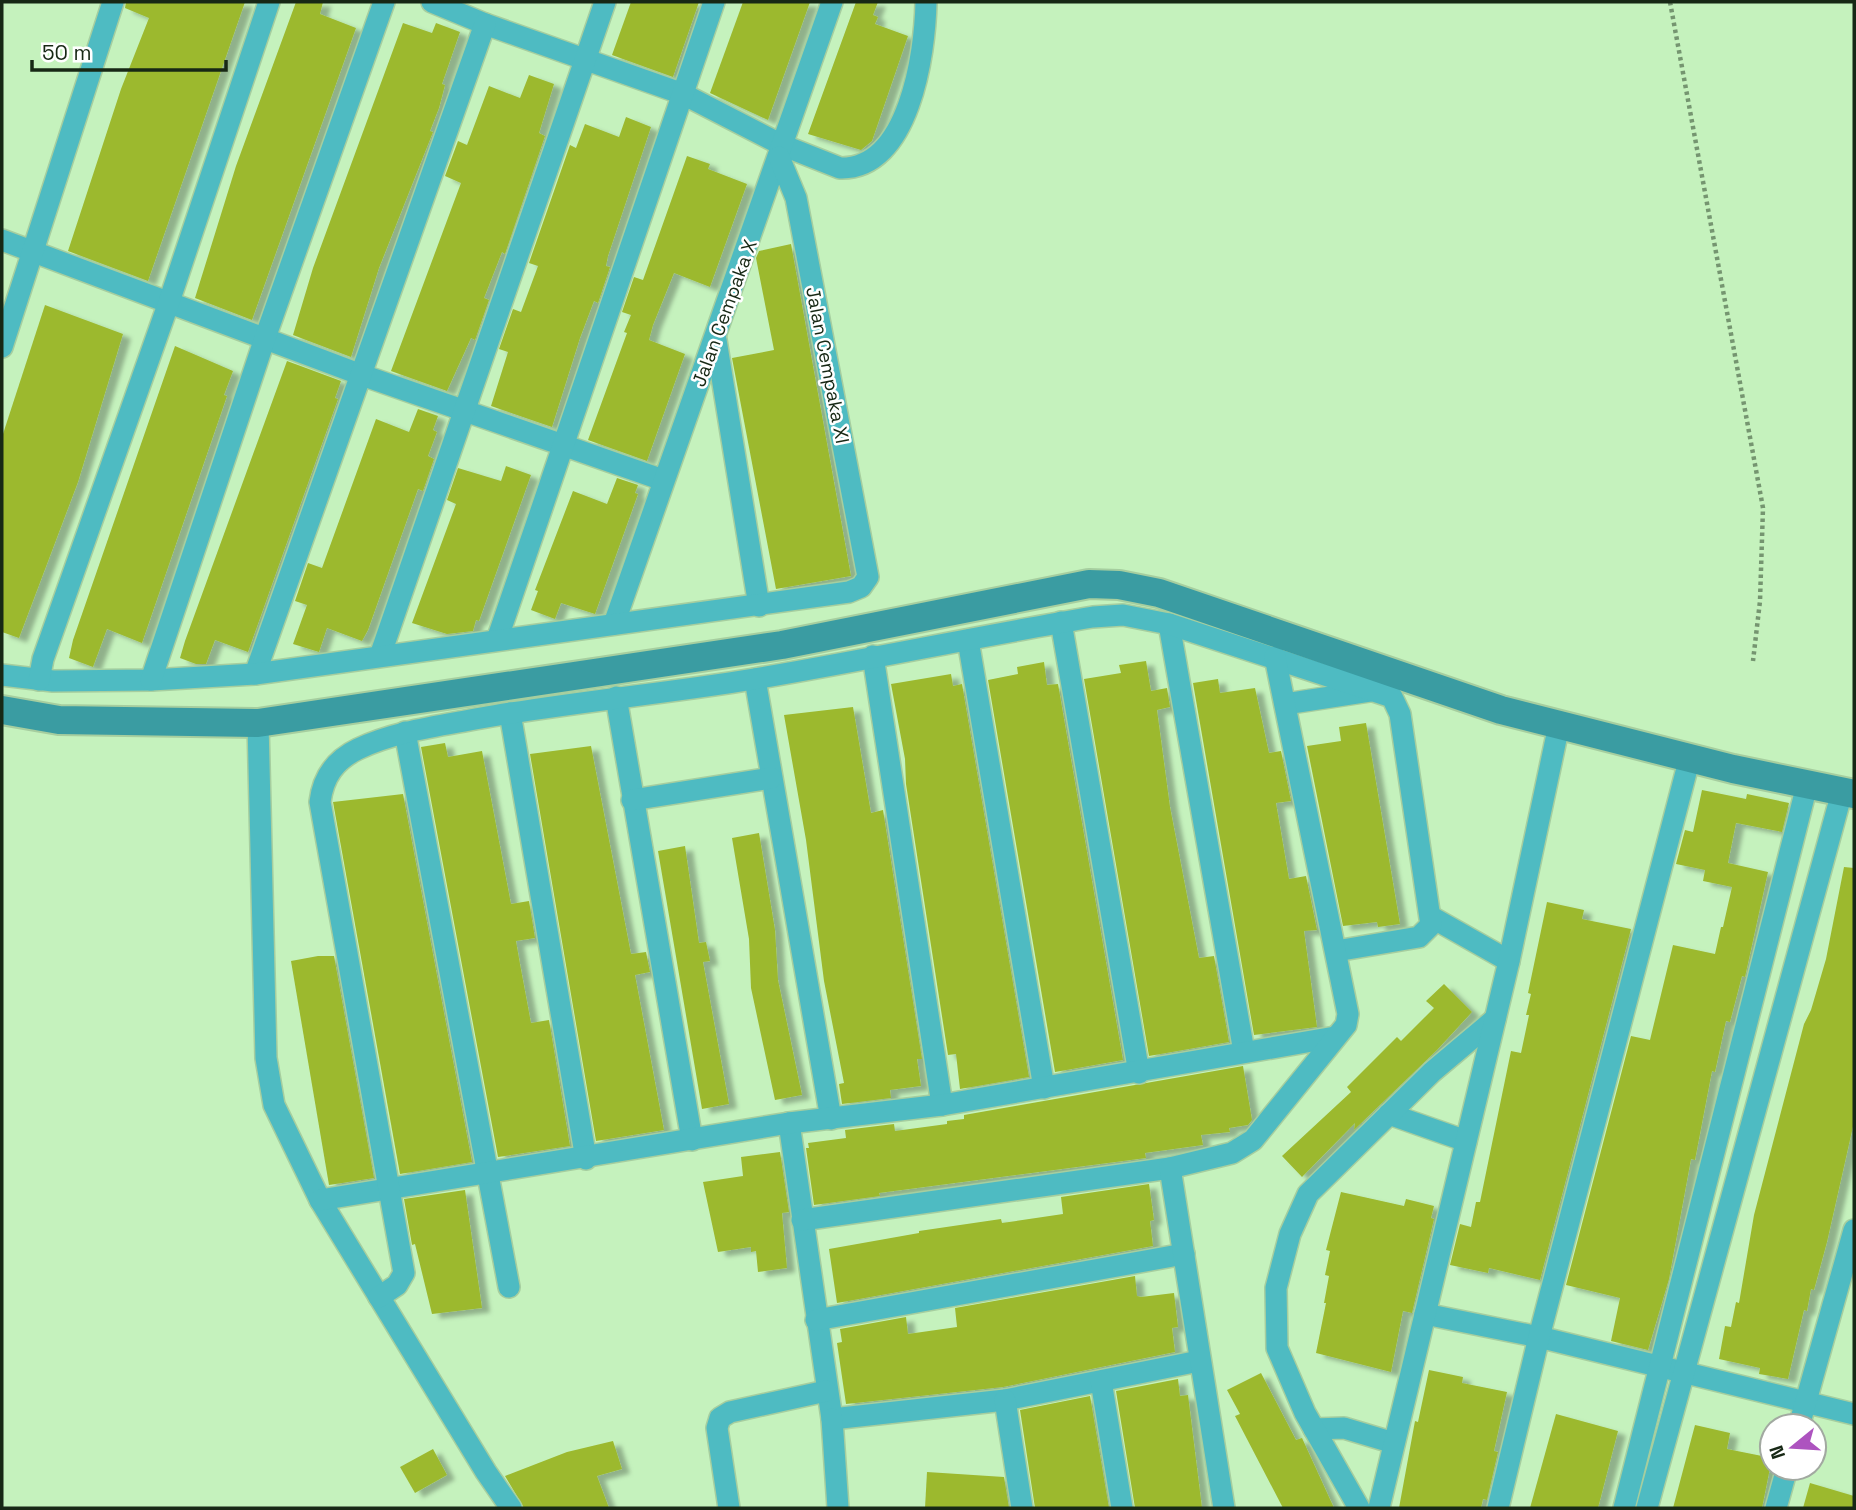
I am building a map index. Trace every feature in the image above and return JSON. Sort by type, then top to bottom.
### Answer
[{"type":"street","points":[[2,347],[113,2]]},
{"type":"street","points":[[39,680],[48,646],[169,302],[269,2]]},
{"type":"street","points":[[152,681],[265,338],[384,2]]},
{"type":"street","points":[[432,2],[485,24],[683,94],[780,151],[840,168],[856,167],[881,155],[892,143],[902,123],[911,93],[925,27],[926,2]]},
{"type":"street","points":[[380,656],[605,2]]},
{"type":"street","points":[[498,640],[567,444],[714,2]]},
{"type":"street","name":"Jalan Cempaka X","points":[[614,624],[832,2]]},
{"type":"street","points":[[255,674],[485,24]]},
{"type":"street","name":"Jalan Cempaka XI","points":[[759,606],[849,592],[861,587],[868,576],[796,198],[780,151]]},
{"type":"street","points":[[2,240],[359,374],[567,444],[663,480]]},
{"type":"street","points":[[2,675],[39,680],[152,681],[255,674],[759,606],[716,338]]},
{"type":"street","points":[[2,710],[58,720],[258,723],[668,662],[934,617],[1089,584],[1106,584],[1159,593],[1321,662],[1392,697],[1400,714],[1433,918],[1427,932],[1419,937],[1336,951]]},
{"type":"street","points":[[1106,584],[1110,615]]},
{"type":"street","points":[[379,1297],[397,1284],[404,1273],[320,802],[325,778],[335,765],[355,750],[405,732],[510,713],[755,679],[1110,615],[1169,624],[1275,657],[1321,662],[1690,757],[1848,793],[1647,1508]]},
{"type":"street","points":[[1061,622],[1139,1073]]},
{"type":"street","points":[[1169,624],[1244,1052]]},
{"type":"street","points":[[968,640],[1044,1088]]},
{"type":"street","points":[[873,656],[942,1105]]},
{"type":"street","points":[[697,657],[702,686]]},
{"type":"street","points":[[802,1220],[1170,1168],[1232,1153],[1253,1140],[1346,1024],[1348,1014],[1275,657]]},
{"type":"street","points":[[668,662],[673,690]]},
{"type":"street","points":[[755,679],[831,1119]]},
{"type":"street","points":[[1284,704],[1376,690]]},
{"type":"street","points":[[615,697],[692,1140]]},
{"type":"street","points":[[510,713],[586,1159]]},
{"type":"street","points":[[258,723],[268,1082],[281,1123],[320,1200],[485,1472],[512,1508]]},
{"type":"street","points":[[1379,1508],[1509,961],[1559,724]]},
{"type":"street","points":[[405,732],[485,1171],[509,1287]]},
{"type":"street","points":[[1498,1508],[1539,1337],[1690,757]]},
{"type":"street","points":[[632,800],[771,778]]},
{"type":"street","points":[[1624,1508],[1807,785]]},
{"type":"street","points":[[1433,918],[1509,961]]},
{"type":"street","points":[[1359,1508],[1314,1429],[1277,1348],[1276,1288],[1290,1234],[1308,1194],[1432,1072],[1495,1019]]},
{"type":"street","points":[[320,1200],[485,1171],[586,1159],[789,1122],[942,1105],[1335,1037]]},
{"type":"street","points":[[1389,1114],[1466,1141]]},
{"type":"street","points":[[789,1122],[832,1419],[838,1508]]},
{"type":"street","points":[[1170,1168],[1224,1508]]},
{"type":"street","points":[[1802,1412],[1854,1230]]},
{"type":"street","points":[[816,1320],[1184,1254]]},
{"type":"street","points":[[1425,1314],[1539,1337],[1854,1414]]},
{"type":"street","points":[[832,1419],[1005,1400],[1199,1361]]},
{"type":"street","points":[[1101,1381],[1122,1508]]},
{"type":"street","points":[[729,1508],[717,1428],[720,1418],[730,1412],[826,1391]]},
{"type":"street","points":[[1005,1400],[1022,1508]]},
{"type":"street","points":[[1314,1429],[1345,1428],[1394,1443]]},
{"type":"street","points":[[1776,1508],[1783,1482]]},
{"type":"path","points":[[1670,2],[1763,508],[1760,601],[1753,661]]},
{"type":"building","points":[[126,2],[245,2],[148,281],[68,251],[121,89],[149,18],[125,8]]},
{"type":"building","points":[[296,2],[323,2],[320,14],[356,28],[252,320],[195,298],[236,166]]},
{"type":"building","points":[[631,2],[699,2],[673,77],[612,55]]},
{"type":"building","points":[[743,2],[810,2],[768,120],[710,93]]},
{"type":"building","points":[[856,2],[878,2],[873,15],[878,17],[875,24],[908,36],[872,141],[861,150],[808,134]]},
{"type":"building","points":[[403,23],[432,33],[436,23],[460,32],[442,84],[445,85],[430,131],[433,132],[379,268],[351,357],[293,335],[313,268]]},
{"type":"building","points":[[529,75],[554,84],[539,133],[545,136],[505,254],[502,252],[484,298],[489,300],[475,340],[471,338],[447,391],[391,371],[461,183],[445,176],[458,141],[467,145],[489,86],[520,98]]},
{"type":"building","points":[[626,117],[651,127],[608,256],[606,266],[610,267],[598,303],[594,301],[580,338],[552,427],[491,406],[508,352],[499,349],[513,309],[521,312],[538,266],[529,263],[570,145],[576,148],[585,124],[619,137]]},
{"type":"building","points":[[687,156],[710,164],[708,169],[747,184],[710,287],[674,273],[653,325],[649,340],[685,354],[647,461],[588,440],[627,333],[624,332],[631,315],[622,312],[634,277],[643,280]]},
{"type":"building","points":[[791,244],[851,576],[776,589],[732,358],[774,350],[756,258],[759,251]]},
{"type":"building","points":[[45,305],[123,334],[78,482],[19,638],[2,632],[2,437]]},
{"type":"building","points":[[175,346],[233,371],[224,395],[227,396],[142,643],[107,629],[93,667],[69,658],[73,640]]},
{"type":"building","points":[[287,361],[341,381],[335,398],[338,399],[248,652],[215,640],[206,664],[196,664],[180,658],[185,641]]},
{"type":"building","points":[[418,409],[438,416],[433,430],[437,432],[428,456],[434,459],[423,491],[418,489],[368,630],[362,641],[327,628],[319,652],[293,644],[307,605],[295,601],[308,563],[322,568],[376,419],[409,432]]},
{"type":"building","points":[[506,466],[531,475],[479,621],[476,620],[473,631],[447,634],[412,623],[456,504],[447,500],[458,468],[501,481]]},
{"type":"building","points":[[617,478],[638,485],[635,493],[638,494],[595,614],[561,603],[555,619],[531,610],[538,591],[535,590],[573,491],[607,504]]},
{"type":"building","points":[[1146,661],[1151,691],[1167,688],[1170,707],[1157,710],[1170,807],[1199,958],[1214,956],[1229,1042],[1149,1056],[1084,679],[1121,673],[1119,665]]},
{"type":"building","points":[[1044,662],[1047,685],[1058,684],[1123,1060],[1055,1072],[988,680],[1018,674],[1017,667]]},
{"type":"building","points":[[951,674],[953,686],[962,684],[1029,1077],[960,1089],[956,1054],[948,1055],[906,784],[905,759],[891,684]]},
{"type":"building","points":[[1218,679],[1220,693],[1255,688],[1269,753],[1281,751],[1291,801],[1276,803],[1289,879],[1306,876],[1317,930],[1304,931],[1317,1027],[1254,1035],[1193,683]]},
{"type":"building","points":[[853,707],[871,813],[883,810],[922,1059],[917,1059],[921,1086],[890,1090],[891,1098],[842,1104],[839,1084],[844,1083],[824,981],[806,840],[784,715]]},
{"type":"building","points":[[1366,723],[1400,924],[1378,927],[1377,922],[1343,926],[1307,746],[1341,741],[1339,727]]},
{"type":"building","points":[[445,743],[448,757],[482,751],[511,904],[529,901],[535,938],[516,941],[531,1023],[549,1020],[570,1146],[498,1157],[421,747]]},
{"type":"building","points":[[591,746],[631,954],[646,952],[650,972],[635,975],[664,1130],[596,1141],[530,754]]},
{"type":"building","points":[[1702,790],[1746,799],[1747,794],[1789,803],[1782,832],[1736,823],[1728,863],[1768,872],[1745,977],[1742,976],[1730,1022],[1726,1021],[1715,1072],[1712,1071],[1695,1160],[1691,1159],[1669,1279],[1648,1350],[1611,1341],[1620,1298],[1566,1285],[1631,1036],[1650,1040],[1673,945],[1715,954],[1723,927],[1732,887],[1703,881],[1705,870],[1676,864],[1685,830],[1693,832]]},
{"type":"building","points":[[403,794],[472,1162],[400,1174],[333,802]]},
{"type":"building","points":[[759,833],[775,930],[778,980],[802,1095],[775,1100],[751,988],[749,939],[732,838]]},
{"type":"building","points":[[685,846],[699,943],[706,942],[710,961],[703,962],[729,1104],[702,1109],[658,851]]},
{"type":"building","points":[[1844,867],[1854,868],[1854,1122],[1827,1242],[1814,1290],[1811,1289],[1807,1311],[1804,1310],[1788,1379],[1759,1374],[1760,1368],[1719,1359],[1725,1326],[1731,1327],[1736,1302],[1739,1303],[1754,1215],[1804,1024],[1811,1010],[1826,959]]},
{"type":"building","points":[[1547,902],[1584,910],[1582,919],[1631,929],[1540,1280],[1489,1268],[1488,1273],[1450,1265],[1460,1224],[1471,1227],[1476,1202],[1480,1202],[1511,1051],[1521,1053],[1529,1015],[1526,1015],[1531,994],[1528,993]]},
{"type":"building","points":[[334,956],[374,1178],[329,1185],[291,961]]},
{"type":"building","points":[[1444,984],[1472,1012],[1437,1050],[1354,1130],[1355,1123],[1302,1177],[1282,1156],[1351,1092],[1347,1087],[1397,1037],[1401,1041],[1434,1008],[1426,1001]]},
{"type":"building","points":[[1243,1066],[1252,1120],[1248,1125],[1229,1128],[1230,1132],[1201,1135],[1203,1145],[1145,1153],[1146,1158],[879,1193],[880,1196],[814,1205],[806,1148],[809,1148],[808,1143],[846,1138],[845,1130],[894,1124],[895,1131],[947,1124],[947,1121],[964,1119],[964,1115]]},
{"type":"building","points":[[780,1152],[789,1212],[782,1213],[787,1268],[758,1272],[756,1251],[751,1252],[751,1247],[718,1252],[703,1182],[743,1176],[741,1157]]},
{"type":"building","points":[[1149,1184],[1154,1220],[1150,1221],[1153,1246],[837,1303],[829,1249],[919,1231],[1001,1219],[1002,1223],[1063,1214],[1061,1197]]},
{"type":"building","points":[[465,1190],[482,1308],[432,1314],[415,1244],[412,1245],[404,1199]]},
{"type":"building","points":[[1341,1192],[1404,1206],[1406,1199],[1434,1206],[1431,1218],[1434,1219],[1412,1313],[1403,1311],[1391,1372],[1316,1353],[1329,1276],[1325,1275],[1330,1251],[1326,1250]]},
{"type":"building","points":[[1135,1276],[1137,1296],[1174,1293],[1178,1327],[1172,1328],[1175,1352],[1003,1387],[846,1404],[837,1343],[842,1342],[840,1329],[906,1317],[908,1334],[957,1327],[955,1308]]},
{"type":"building","points":[[1429,1370],[1463,1377],[1462,1383],[1507,1392],[1494,1451],[1498,1452],[1487,1500],[1483,1499],[1481,1508],[1399,1508],[1415,1421],[1418,1422]]},
{"type":"building","points":[[1261,1373],[1296,1440],[1302,1438],[1334,1508],[1283,1508],[1235,1416],[1240,1414],[1227,1390]]},
{"type":"building","points":[[1178,1379],[1180,1396],[1188,1395],[1202,1508],[1135,1508],[1116,1391]]},
{"type":"building","points":[[1090,1396],[1109,1508],[1035,1508],[1020,1410]]},
{"type":"building","points":[[1556,1414],[1618,1431],[1598,1508],[1530,1508]]},
{"type":"building","points":[[1695,1425],[1730,1433],[1727,1449],[1758,1455],[1758,1482],[1767,1482],[1762,1508],[1673,1508]]},
{"type":"building","points":[[613,1441],[622,1469],[597,1476],[609,1508],[524,1508],[505,1476],[567,1452]]},
{"type":"building","points":[[433,1449],[447,1475],[415,1493],[400,1467]]},
{"type":"building","points":[[927,1472],[1004,1477],[1009,1508],[925,1508]]},
{"type":"building","points":[[1810,1483],[1854,1496],[1854,1508],[1803,1508]]}]
